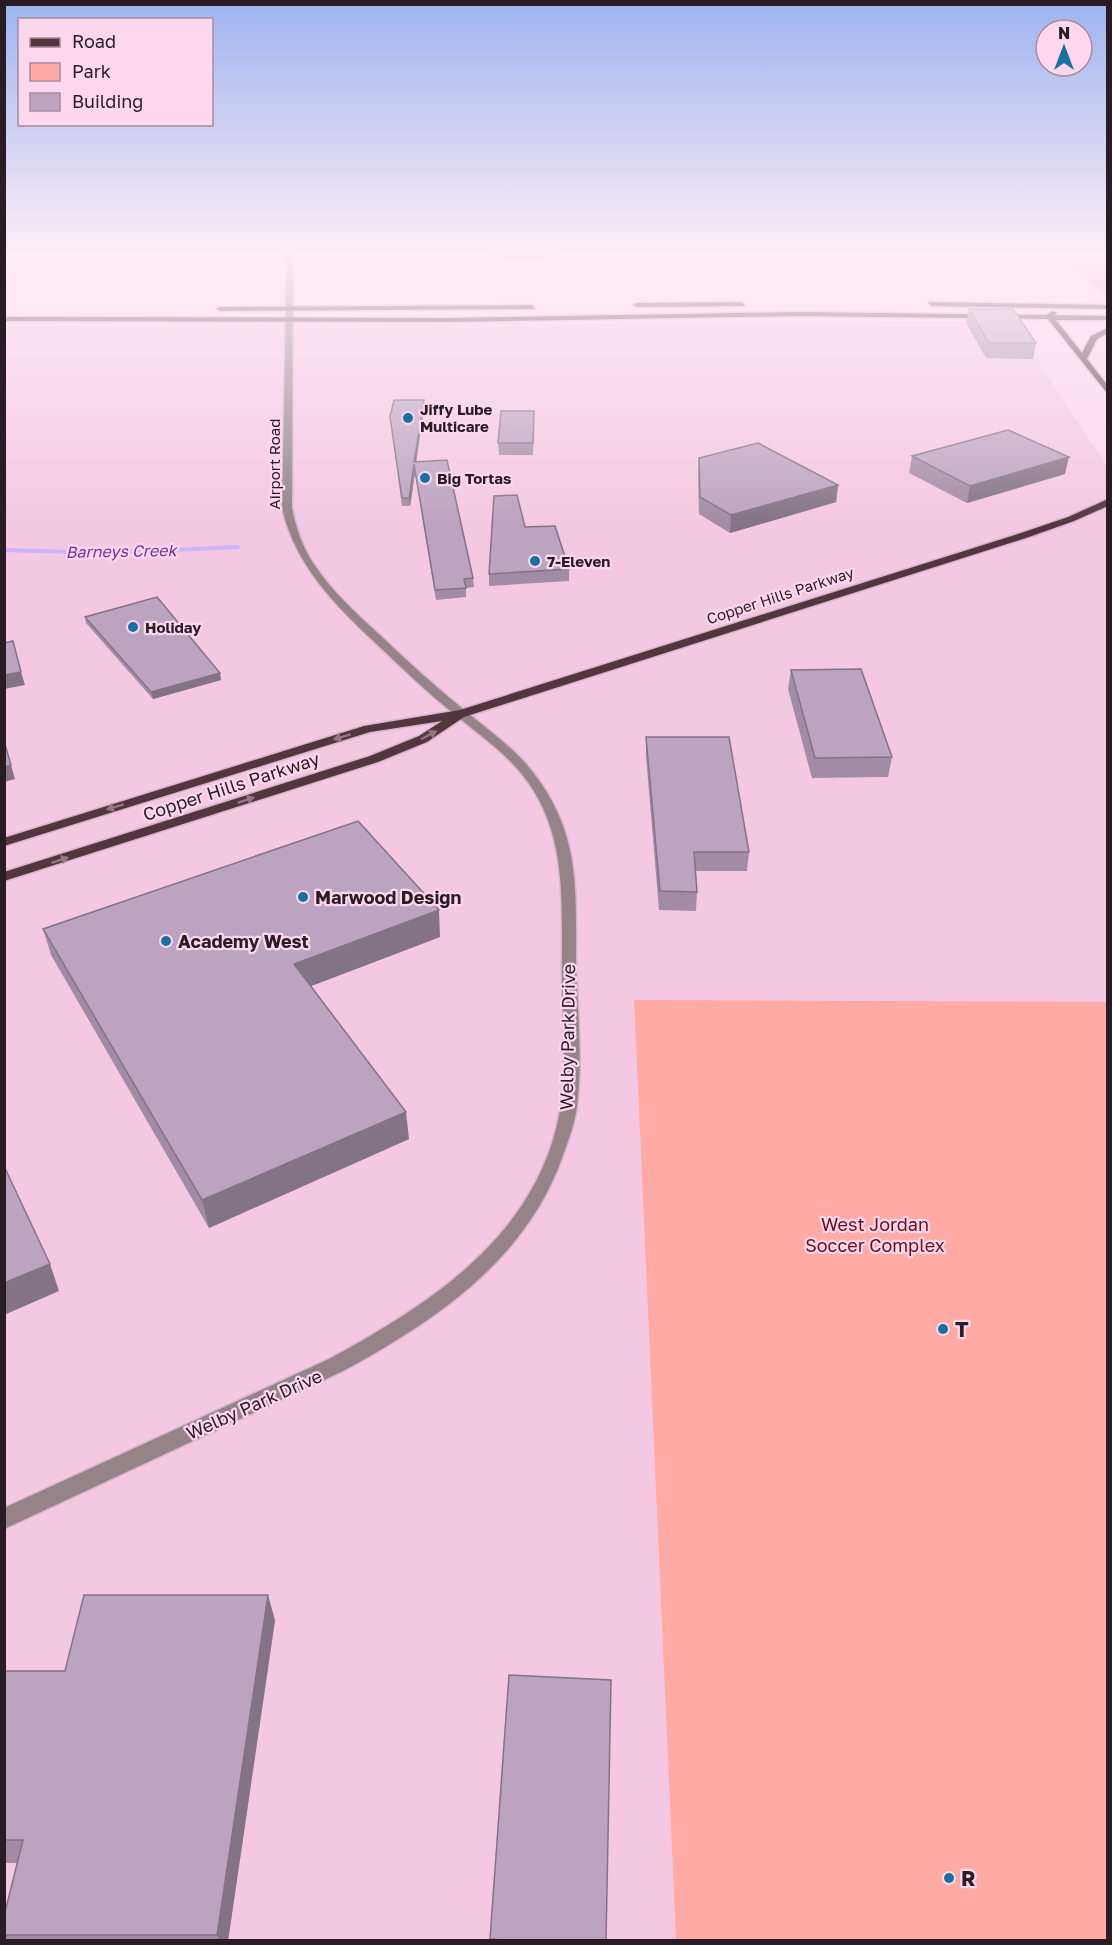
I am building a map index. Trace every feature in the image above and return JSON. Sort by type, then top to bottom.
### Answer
[{"type":"main road","points":[[1071,344],[1107,392]]},
{"type":"main road","points":[[1083,359],[1091,344]]},
{"type":"main road","name":"Copper Hills Parkway","points":[[4,842],[368,729],[461,714],[1025,535],[1071,519],[1107,502]]},
{"type":"main road","name":"Copper Hills Parkway","points":[[4,877],[374,759],[423,739],[461,714]]},
{"type":"street","name":"Airport Road","points":[[289,344],[287,508],[293,535],[307,562],[331,594],[461,714]]},
{"type":"street","name":"Welby Park Drive","points":[[4,1518],[337,1366],[416,1321],[453,1293],[487,1261],[516,1228],[537,1195],[553,1161],[565,1124],[569,1089],[568,879],[563,840],[559,823],[545,794],[504,748],[461,714]]},
{"type":"shaded area","points":[[4,344],[1027,344],[1107,466],[1107,1002],[634,1001],[676,1940],[5,1940]]},
{"type":"green space","name":"West Jordan Soccer Complex","points":[[634,1000],[1107,1002],[1107,1940],[676,1940]]},
{"type":"building","points":[[394,400],[424,400],[414,462],[447,460],[473,578],[464,579],[466,588],[435,590],[414,464],[409,498],[402,498],[390,417]]},
{"type":"building","points":[[501,411],[534,411],[533,443],[498,443]]},
{"type":"building","points":[[1008,430],[1069,457],[970,486],[912,456]]},
{"type":"building","points":[[758,443],[838,485],[731,515],[700,497],[699,458]]},
{"type":"building","points":[[517,495],[525,527],[555,526],[569,569],[489,574],[494,496]]},
{"type":"building","points":[[157,597],[220,673],[151,692],[85,617]]},
{"type":"building","points":[[13,641],[21,672],[4,675],[4,643]]},
{"type":"building","points":[[861,669],[892,757],[815,758],[791,670]]},
{"type":"building","points":[[646,737],[729,737],[749,852],[694,852],[697,892],[660,891]]},
{"type":"building","points":[[4,741],[11,765],[4,767]]},
{"type":"building","points":[[358,821],[439,910],[294,964],[406,1112],[202,1200],[43,929]]},
{"type":"building","points":[[4,1166],[50,1264],[4,1283]]},
{"type":"building","points":[[84,1595],[268,1595],[217,1935],[4,1935],[4,1916],[23,1840],[4,1840],[4,1671],[65,1671]]},
{"type":"building","points":[[509,1675],[611,1680],[606,1941],[490,1939]]},
{"type":"waterway","name":"Barneys Creek","points":[[4,550],[107,553],[237,547]]},
{"type":"place","name":"Jiffy Lube Multicare","points":[[408,418]]},
{"type":"place","name":"Big Tortas","points":[[425,478]]},
{"type":"place","name":"7-Eleven","points":[[535,561]]},
{"type":"place","name":"Holiday","points":[[133,627]]},
{"type":"place","name":"Marwood Design","points":[[303,897]]},
{"type":"place","name":"Academy West","points":[[166,941]]},
{"type":"place","name":"T","points":[[943,1329]]},
{"type":"place","name":"R","points":[[949,1878]]}]
